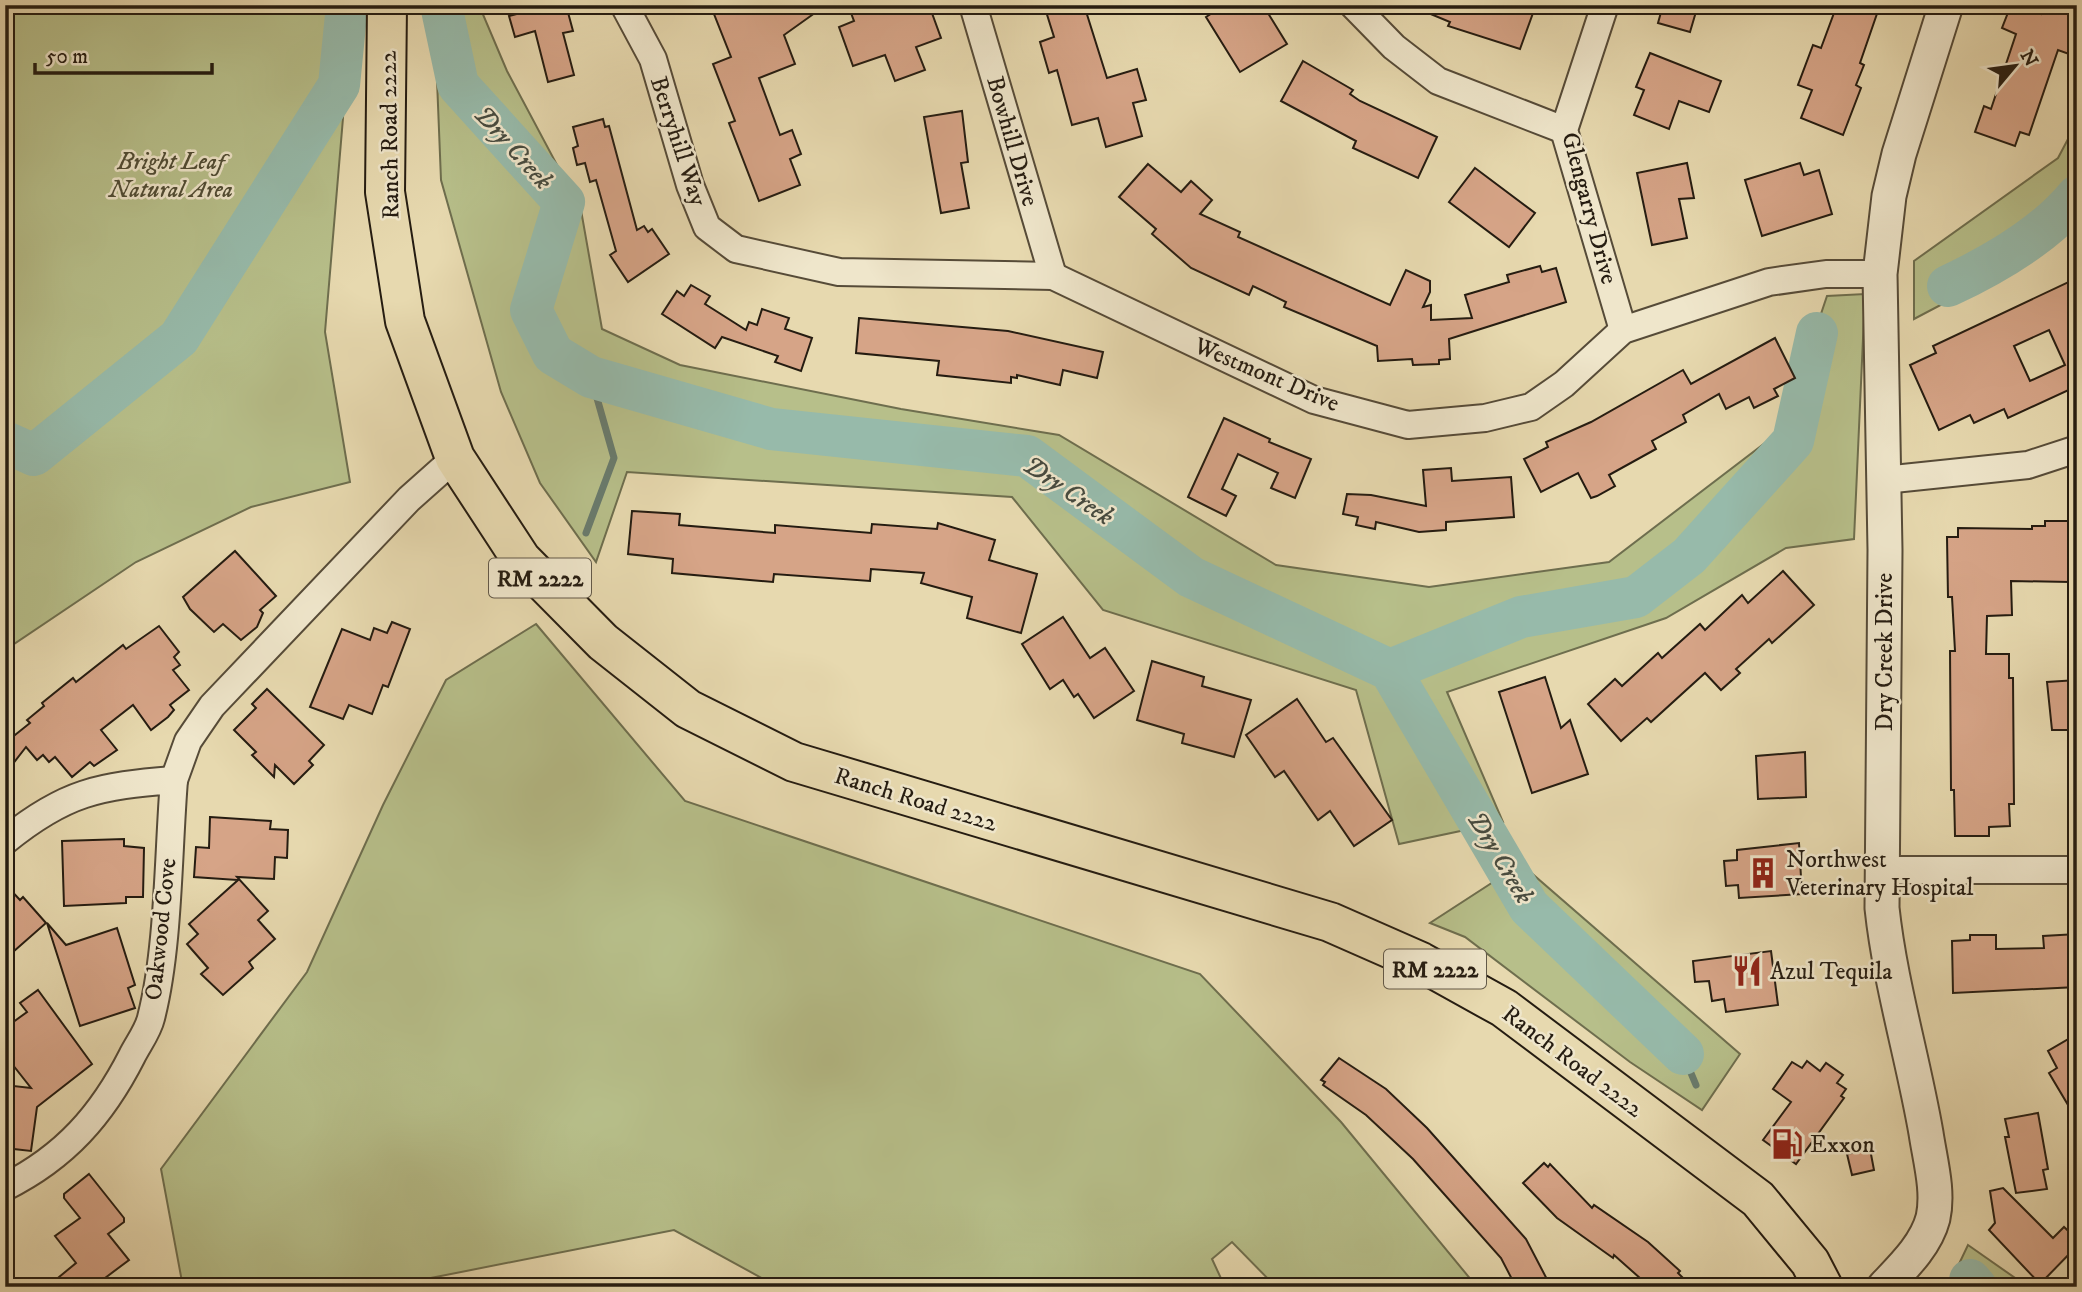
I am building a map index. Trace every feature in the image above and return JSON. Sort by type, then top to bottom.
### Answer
[{"type":"main road","name":"Ranch Road 2222","points":[[387,5],[385,192],[405,321],[455,458],[522,559],[603,642],[688,709],[794,762],[1330,922],[1421,961],[1504,1008],[1758,1199],[1810,1262],[1823,1287]]},
{"type":"street","name":"Berryhill Way","points":[[624,5],[653,59],[690,185],[707,227],[736,249],[839,272]]},
{"type":"street","name":"Bowhill Drive","points":[[973,5],[1053,276]]},
{"type":"street","points":[[1353,5],[1394,47],[1438,81],[1564,130]]},
{"type":"street","name":"Glengarry Drive","points":[[1605,5],[1564,130],[1623,330]]},
{"type":"street","name":"Dry Creek Drive","points":[[1884,1287],[1904,1267],[1926,1235],[1935,1202],[1914,1065],[1885,937],[1882,870],[1884,480],[1880,274],[1889,196],[1899,154],[1946,5]]},
{"type":"street","name":"Westmont Drive","points":[[839,272],[1053,276],[1314,400],[1408,425],[1485,418],[1531,407],[1564,384],[1623,330],[1769,282],[1826,274],[1880,274]]},
{"type":"street","points":[[1884,480],[2028,465],[2077,449]]},
{"type":"street","name":"Oakwood Cove","points":[[5,1187],[39,1170],[79,1135],[116,1088],[151,1021],[160,967],[174,780],[188,741],[212,706],[409,499],[455,458]]},
{"type":"street","points":[[5,841],[34,817],[71,797],[111,785],[174,780]]},
{"type":"street","points":[[1882,870],[2077,870]]},
{"type":"green space","name":"Bright Leaf Natural Area","points":[[5,5],[347,5],[343,118],[325,332],[350,482],[251,507],[136,562],[5,650]]},
{"type":"green space","points":[[434,5],[479,5],[507,71],[581,210],[602,329],[680,365],[901,409],[1059,435],[1276,565],[1429,587],[1609,562],[1782,430],[1827,296],[1865,294],[1854,539],[1786,548],[1666,618],[1447,692],[1503,822],[1399,844],[1356,690],[1103,610],[1012,497],[627,472],[596,562],[540,483],[501,392],[441,180]]},
{"type":"green space","points":[[2077,122],[2077,224],[2030,258],[1914,319],[1914,261],[2058,158]]},
{"type":"green space","points":[[536,624],[685,801],[1200,974],[1341,1122],[1477,1287],[1276,1287],[1232,1242],[1212,1259],[1225,1287],[778,1287],[674,1230],[385,1287],[183,1287],[161,1169],[307,972],[383,805],[446,680]]},
{"type":"green space","points":[[1521,864],[1740,1054],[1702,1110],[1630,1062],[1465,937],[1430,923]]},
{"type":"green space","points":[[1968,1245],[2028,1287],[1948,1287]]},
{"type":"building","points":[[551,5],[566,5],[573,31],[563,33],[574,75],[548,82],[535,31],[515,37],[509,16]]},
{"type":"building","points":[[737,5],[826,5],[784,35],[795,64],[759,78],[780,135],[792,130],[801,154],[790,159],[800,185],[759,201],[729,123],[735,121],[713,64],[731,57],[714,14]]},
{"type":"building","points":[[873,5],[929,5],[941,38],[916,47],[925,70],[895,81],[885,55],[853,66],[839,27],[854,21],[851,13]]},
{"type":"building","points":[[1044,5],[1084,5],[1107,78],[1137,69],[1146,100],[1133,103],[1142,136],[1106,147],[1098,118],[1072,125],[1057,70],[1049,73],[1040,42],[1054,37]]},
{"type":"building","points":[[1225,5],[1245,5],[1250,13],[1263,5],[1287,44],[1240,72],[1206,17]]},
{"type":"building","points":[[1409,5],[1513,5],[1533,13],[1520,49],[1448,26],[1450,22]]},
{"type":"building","points":[[1663,5],[1698,5],[1690,32],[1658,23]]},
{"type":"building","points":[[1837,5],[1880,5],[1860,63],[1864,65],[1856,85],[1861,88],[1843,135],[1801,118],[1812,90],[1798,85],[1813,45],[1821,48]]},
{"type":"building","points":[[2011,5],[2041,14],[2044,5],[2077,5],[2077,35],[2069,54],[2058,50],[2029,135],[2020,132],[2015,146],[1975,132],[1984,106],[1991,109],[2016,34],[2002,28]]},
{"type":"building","points":[[1650,53],[1721,81],[1709,112],[1679,101],[1669,129],[1634,115],[1644,90],[1636,87]]},
{"type":"building","points":[[1303,61],[1353,90],[1350,94],[1360,101],[1437,137],[1418,178],[1353,148],[1356,141],[1281,101]]},
{"type":"building","points":[[962,111],[968,162],[961,163],[969,208],[941,213],[924,117]]},
{"type":"building","points":[[603,119],[605,127],[609,126],[637,230],[644,226],[648,232],[652,229],[669,254],[628,282],[610,255],[616,251],[596,180],[590,182],[585,163],[577,165],[573,148],[578,146],[573,127]]},
{"type":"building","points":[[1687,163],[1694,198],[1679,199],[1687,238],[1652,245],[1637,173]]},
{"type":"building","points":[[1800,163],[1804,175],[1819,170],[1832,214],[1762,236],[1745,180]]},
{"type":"building","points":[[1148,164],[1181,192],[1191,181],[1212,200],[1200,214],[1240,232],[1238,237],[1390,305],[1406,270],[1430,281],[1430,292],[1423,307],[1431,305],[1431,320],[1472,318],[1465,295],[1509,282],[1507,275],[1540,266],[1542,272],[1556,268],[1566,302],[1449,339],[1450,359],[1439,360],[1439,364],[1413,365],[1412,359],[1378,361],[1377,346],[1284,307],[1286,302],[1253,286],[1249,295],[1191,268],[1152,234],[1156,229],[1119,197]]},
{"type":"building","points":[[1475,168],[1535,213],[1509,247],[1449,202]]},
{"type":"building","points":[[2077,278],[2077,390],[2075,387],[2008,418],[2004,409],[1974,423],[1970,415],[1939,430],[1910,365],[1936,353],[1933,346]],"holes":[[[2049,330],[2065,365],[2030,381],[2014,346]]]},
{"type":"building","points":[[691,285],[710,296],[705,304],[746,330],[749,322],[757,325],[762,309],[789,318],[785,329],[812,338],[801,371],[775,362],[778,356],[722,337],[715,348],[662,314],[677,291],[684,296]]},
{"type":"building","points":[[859,318],[1008,331],[1103,352],[1097,378],[1063,370],[1060,385],[1017,375],[1017,378],[1011,377],[1011,383],[937,375],[939,361],[856,353]]},
{"type":"building","points":[[1775,338],[1795,378],[1774,389],[1778,396],[1754,408],[1749,397],[1726,409],[1719,394],[1683,415],[1686,422],[1652,441],[1656,449],[1609,475],[1615,486],[1597,496],[1591,498],[1578,473],[1541,492],[1524,459],[1548,447],[1546,442],[1591,422],[1683,370],[1691,384]]},
{"type":"building","points":[[1224,418],[1270,439],[1269,442],[1311,459],[1295,498],[1271,488],[1278,473],[1238,454],[1222,489],[1236,496],[1226,516],[1188,497]]},
{"type":"building","points":[[1451,468],[1452,481],[1511,477],[1514,517],[1446,522],[1446,530],[1419,532],[1376,522],[1375,529],[1356,525],[1358,517],[1343,514],[1347,494],[1371,495],[1426,506],[1423,470]]},
{"type":"building","points":[[632,511],[680,514],[679,525],[775,533],[775,525],[871,533],[872,524],[937,529],[938,523],[995,540],[989,560],[1037,574],[1021,633],[967,618],[972,597],[921,583],[924,573],[871,569],[870,581],[774,574],[773,582],[672,573],[673,559],[628,554]]},
{"type":"building","points":[[2045,521],[2074,521],[2070,582],[2011,581],[2012,615],[1987,616],[1986,654],[2009,654],[2009,678],[2013,678],[2014,804],[2009,804],[2010,826],[1989,827],[1989,836],[1955,836],[1954,790],[1951,790],[1950,651],[1955,651],[1952,597],[1948,597],[1947,537],[1958,537],[1958,528],[2032,529],[2032,526],[2045,526]]},
{"type":"building","points":[[235,551],[276,596],[260,610],[263,613],[257,627],[241,640],[223,624],[214,632],[190,609],[183,597]]},
{"type":"building","points":[[1783,571],[1814,605],[1772,643],[1769,639],[1736,669],[1740,673],[1721,690],[1705,673],[1651,722],[1647,718],[1621,741],[1588,704],[1615,679],[1622,686],[1658,653],[1662,658],[1700,624],[1705,630],[1742,595],[1748,603]]},
{"type":"building","points":[[1063,617],[1090,658],[1105,648],[1134,691],[1094,718],[1078,694],[1074,697],[1063,680],[1050,689],[1022,644]]},
{"type":"building","points":[[392,622],[410,629],[388,687],[383,685],[372,714],[349,705],[343,719],[310,707],[342,629],[370,640],[374,628],[387,633]]},
{"type":"building","points":[[159,626],[179,652],[174,657],[180,665],[173,670],[189,690],[170,705],[174,710],[168,717],[151,730],[133,705],[101,730],[117,750],[94,766],[90,762],[72,777],[55,757],[49,762],[43,755],[37,760],[26,747],[5,774],[5,743],[30,723],[27,720],[44,706],[42,703],[73,678],[76,682],[123,645],[126,649]]},
{"type":"building","points":[[1152,661],[1204,677],[1202,686],[1251,700],[1234,757],[1182,743],[1184,734],[1137,720]]},
{"type":"building","points":[[1545,677],[1561,728],[1570,720],[1588,774],[1532,793],[1499,692]]},
{"type":"building","points":[[2077,680],[2077,730],[2052,730],[2047,682]]},
{"type":"building","points":[[267,689],[324,745],[309,761],[313,765],[294,784],[275,765],[274,777],[252,755],[256,752],[234,730],[256,708],[252,704]]},
{"type":"building","points":[[1297,699],[1326,742],[1333,738],[1392,820],[1354,846],[1330,811],[1318,820],[1284,771],[1275,777],[1246,735]]},
{"type":"building","points":[[1805,752],[1806,797],[1758,799],[1756,756]]},
{"type":"building","points":[[210,817],[271,821],[270,829],[288,830],[287,858],[275,857],[274,879],[237,877],[268,911],[258,920],[275,939],[249,962],[253,968],[223,995],[201,974],[208,968],[187,944],[198,934],[189,924],[238,880],[194,877],[196,847],[209,848]]},
{"type":"building","points":[[124,839],[124,846],[144,848],[143,897],[126,897],[126,903],[64,906],[62,841]]},
{"type":"building","name":"Northwest Veterinary Hospital","points":[[1799,843],[1802,894],[1739,898],[1738,885],[1726,886],[1724,861],[1737,860],[1737,850]]},
{"type":"building","points":[[5,884],[20,900],[23,897],[46,923],[5,959]]},
{"type":"building","points":[[47,923],[66,945],[117,928],[135,985],[128,988],[135,1008],[80,1026]]},
{"type":"building","points":[[2077,934],[2077,987],[1953,993],[1952,941],[1970,940],[1970,935],[1996,935],[1996,949],[2044,948],[2043,936]]},
{"type":"building","name":"Azul Tequila","points":[[1771,951],[1778,1005],[1726,1012],[1724,999],[1712,1001],[1709,981],[1695,982],[1693,961]]},
{"type":"building","points":[[38,990],[92,1064],[37,1107],[31,1151],[5,1148],[5,1085],[31,1088],[5,1055],[5,1028],[27,1012],[20,1003]]},
{"type":"building","points":[[2077,1034],[2077,1120],[2049,1073],[2057,1068],[2048,1051]]},
{"type":"building","points":[[1339,1058],[1386,1089],[1427,1128],[1526,1239],[1551,1287],[1516,1287],[1501,1258],[1413,1159],[1366,1115],[1323,1085],[1325,1082],[1321,1080]]},
{"type":"building","points":[[1807,1061],[1820,1071],[1826,1063],[1843,1075],[1837,1083],[1846,1089],[1841,1096],[1844,1098],[1796,1164],[1763,1140],[1791,1102],[1773,1089],[1792,1062],[1802,1068]]},
{"type":"building","points":[[2038,1113],[2048,1169],[2043,1170],[2047,1189],[2016,1193],[2005,1137],[2009,1137],[2005,1119]]},
{"type":"building","points":[[1870,1149],[1874,1170],[1852,1175],[1847,1154]]},
{"type":"building","points":[[1544,1163],[1548,1167],[1550,1164],[1592,1208],[1594,1205],[1648,1242],[1680,1271],[1678,1273],[1692,1287],[1650,1287],[1614,1255],[1613,1258],[1557,1218],[1523,1183]]},
{"type":"building","points":[[89,1174],[124,1218],[124,1222],[108,1234],[129,1260],[97,1284],[94,1280],[85,1287],[47,1287],[76,1263],[55,1236],[80,1218],[64,1198],[64,1194]]},
{"type":"building","points":[[2003,1188],[2053,1238],[2064,1227],[2077,1239],[2077,1246],[2040,1284],[1989,1230],[1995,1223],[1990,1191]]},
{"type":"waterway","points":[[5,442],[34,455],[179,338],[339,85],[347,5]]},
{"type":"waterway","name":"Dry Creek","points":[[441,5],[458,85],[564,202],[531,310],[553,354],[591,377],[771,429],[1027,456],[1191,577],[1390,670],[1529,907],[1683,1054]]},
{"type":"waterway","points":[[1948,286],[2017,248],[2050,224],[2077,196]]},
{"type":"waterway","points":[[1390,670],[1521,617],[1636,597],[1689,556],[1793,441],[1817,333]]},
{"type":"waterway","points":[[586,533],[614,458],[591,377]]},
{"type":"waterway","points":[[1683,1054],[1696,1085]]},
{"type":"waterway","name":"Dry Creek","points":[[1970,1280],[1976,1287]]},
{"type":"place","name":"Northwest Veterinary Hospital","points":[[1763,873]]},
{"type":"place","name":"Azul Tequila","points":[[1747,971]]},
{"type":"place","name":"Exxon","points":[[1787,1144]]}]
